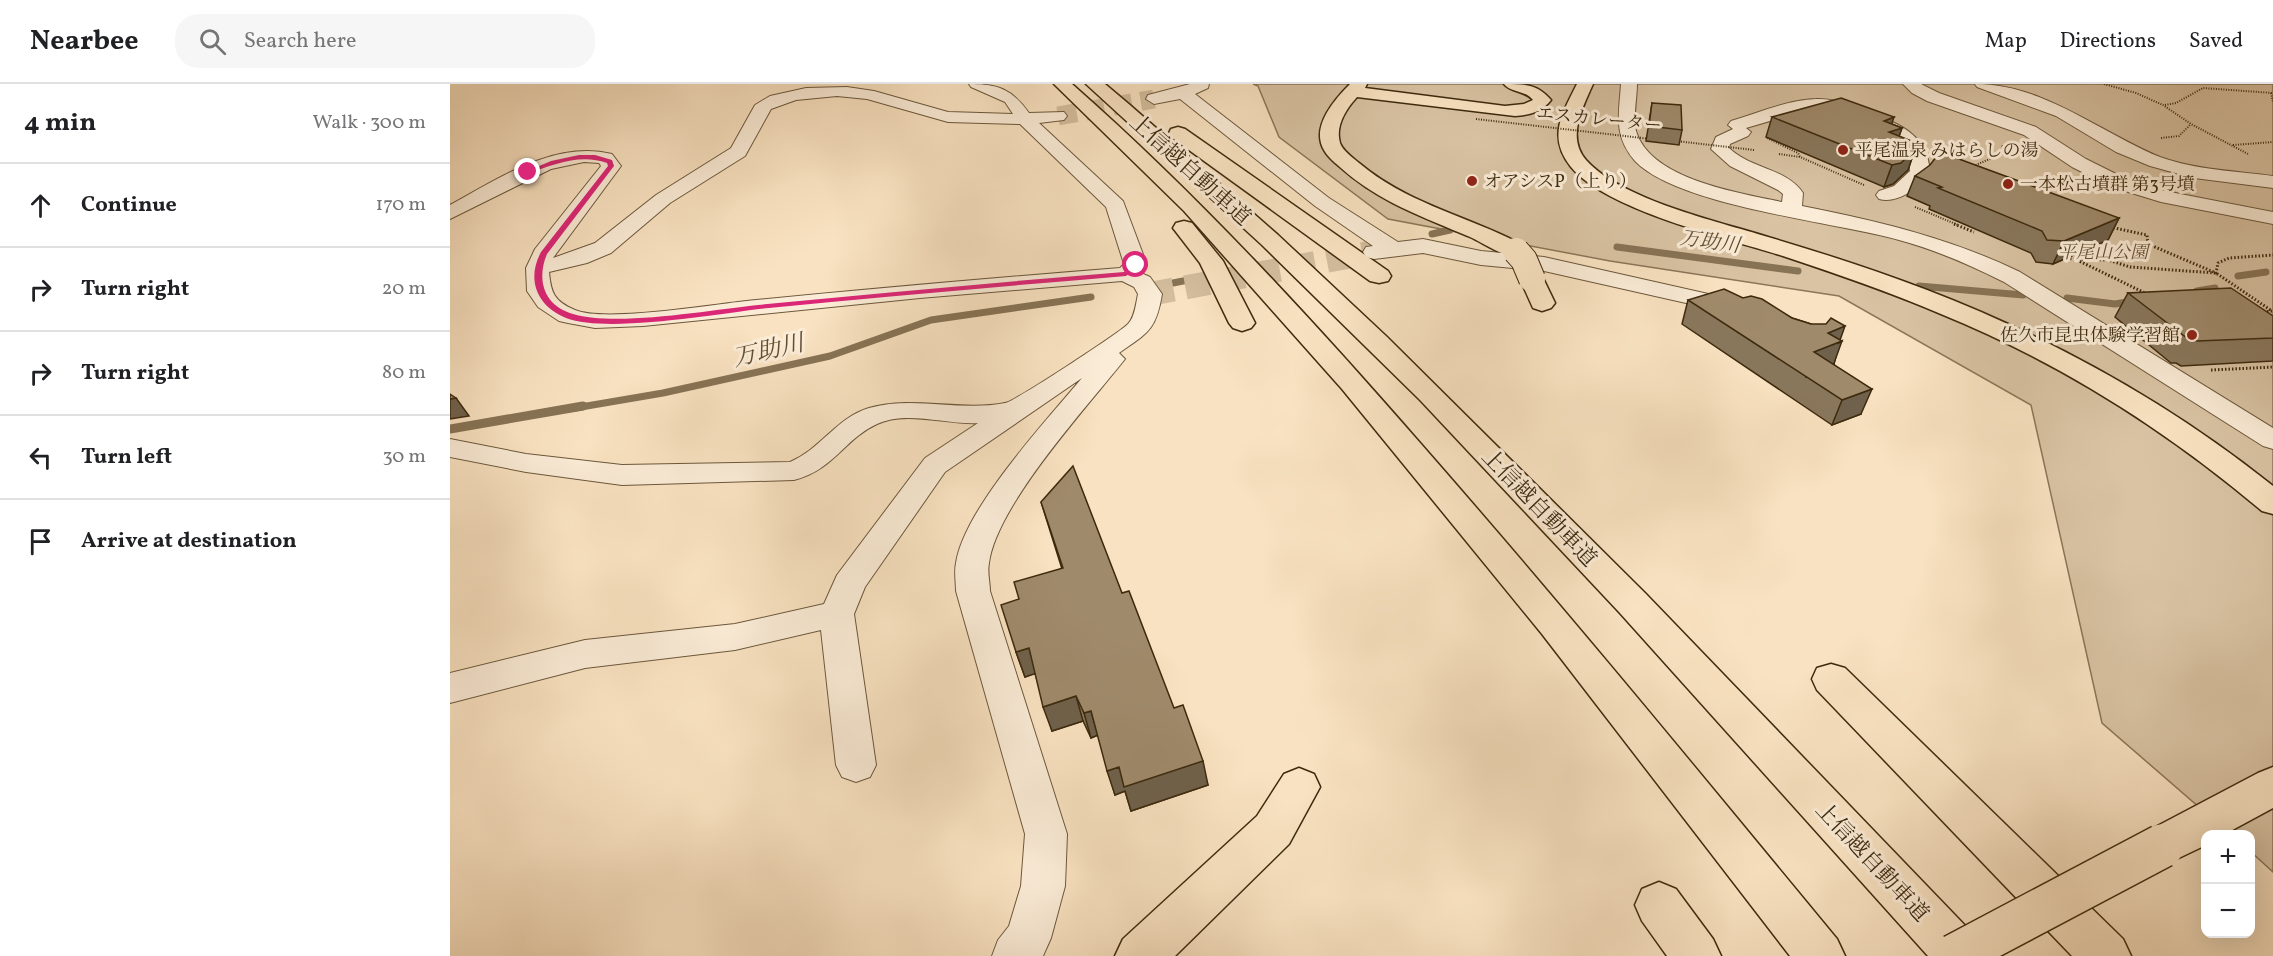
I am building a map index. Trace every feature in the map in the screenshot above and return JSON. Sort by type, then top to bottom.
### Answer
[{"type":"highway","points":[[1512,84],[1535,91],[1542,100],[1539,104],[1526,110],[1505,111],[1356,88],[1340,104],[1329,135],[1329,143],[1346,162],[1390,196],[1480,231],[1516,251],[1524,260],[1542,303]]},
{"type":"highway","points":[[1585,84],[1568,124],[1567,143],[1579,164],[1606,184],[1664,210],[1919,296],[2010,335],[2129,400],[2219,461],[2273,503]]},
{"type":"highway","points":[[1079,93],[1202,149],[1379,276]]},
{"type":"highway","points":[[1079,93],[1210,261],[1242,323]]},
{"type":"highway","name":"上信越自動車道","points":[[1079,93],[1179,194],[1334,361],[1461,509],[1820,956]]},
{"type":"highway","name":"上信越自動車道","points":[[1079,93],[1154,135],[1277,246],[1375,339],[1513,478],[1706,681],[1961,956]]},
{"type":"highway","points":[[1831,679],[2106,956]]},
{"type":"highway","points":[[1954,956],[2273,786]]},
{"type":"highway","points":[[1140,956],[1273,830],[1299,787]]},
{"type":"highway","points":[[1659,905],[1696,956]]},
{"type":"street","points":[[976,84],[1011,99],[1025,120],[1116,206],[1136,265],[1126,274]]},
{"type":"street","points":[[1154,99],[1183,93],[1203,84]]},
{"type":"street","points":[[1629,84],[1627,132],[1637,153],[1645,161],[1699,188],[1752,203],[1791,209],[1911,235],[1985,262],[2273,440]]},
{"type":"street","points":[[1911,84],[1933,97],[2030,131],[2079,163],[2119,183],[2161,196],[2273,218]]},
{"type":"street","points":[[1983,84],[2062,112],[2124,148],[2157,162],[2194,172],[2273,182]]},
{"type":"street","points":[[537,268],[579,258],[603,248],[663,199],[738,152],[747,143],[761,109],[766,104],[780,99],[813,92],[849,92],[879,97],[939,116],[983,121],[1025,120],[1079,93]]},
{"type":"street","points":[[1183,93],[1383,251],[1423,246],[1480,258],[1544,264],[1752,312]]},
{"type":"street","points":[[1791,209],[1793,193],[1785,184],[1727,158],[1720,149],[1722,141],[1740,128],[1816,104],[1848,111],[1894,128],[1903,134],[1919,155],[1920,173],[1901,190],[1886,195]]},
{"type":"street","points":[[450,213],[542,166],[579,157],[605,158],[611,166],[543,254],[537,268],[539,291],[546,302],[568,316],[595,321],[643,319],[920,291],[1126,274],[1142,282],[1150,294],[1147,311],[1140,327],[1031,457],[986,524],[972,563],[973,591],[1046,834],[1043,885],[1028,938],[1015,956]]},
{"type":"street","points":[[856,765],[837,614],[849,584],[935,465],[1140,327]]},
{"type":"street","points":[[450,448],[536,465],[622,475],[794,471],[814,463],[851,427],[876,414],[897,411],[968,415],[1014,411]]},
{"type":"street","points":[[450,688],[585,654],[735,637],[837,614]]},
{"type":"path","points":[[2104,84],[2136,93],[2163,105],[2199,129],[2252,155]]},
{"type":"path","points":[[2163,105],[2174,106],[2193,92],[2205,87],[2272,93],[2273,102]]},
{"type":"path","name":"エスカレーター","points":[[1476,119],[1661,140]]},
{"type":"path","points":[[1764,137],[1800,156]]},
{"type":"path","name":"エスカレーター","points":[[1673,141],[1754,150]]},
{"type":"path","points":[[2232,145],[2273,142]]},
{"type":"path","points":[[1970,174],[1971,166],[1992,160],[2004,153],[2003,145]]},
{"type":"path","points":[[1777,153],[1800,156],[1978,234]]},
{"type":"path","points":[[2107,226],[2147,235],[2148,244]]},
{"type":"path","points":[[2108,260],[2148,244],[2216,273],[2272,311]]},
{"type":"path","points":[[2216,273],[2218,263],[2229,258],[2273,255]]},
{"type":"path","points":[[2055,257],[2108,260],[2130,267],[2216,273]]},
{"type":"path","points":[[2074,259],[2151,296]]},
{"type":"path","points":[[2259,312],[2272,311]]},
{"type":"path","points":[[2206,370],[2273,367]]},
{"type":"green space","name":"平尾山公園","points":[[1253,84],[2273,84],[2273,872],[2255,856],[2255,830],[2225,830],[2102,723],[2031,405],[1839,296],[1610,261],[1388,219],[1279,137],[1258,86]]},
{"type":"building","points":[[1841,98],[1894,117],[1884,121],[1902,128],[1889,132],[1914,142],[1915,149],[1901,163],[1892,165],[1772,117]]},
{"type":"building","points":[[1652,103],[1681,105],[1682,130],[1649,126]]},
{"type":"building","points":[[1940,152],[2119,218],[2064,241],[2047,240],[2042,231],[1938,188],[1942,187],[1915,176],[1930,165]]},
{"type":"building","points":[[2231,288],[2273,316],[2273,338],[2197,341],[2187,338],[2128,293]]},
{"type":"building","points":[[1724,289],[1743,298],[1751,296],[1762,299],[1792,318],[1811,324],[1826,324],[1831,318],[1845,326],[1828,333],[1842,341],[1814,352],[1872,389],[1842,400],[1688,300]]},
{"type":"building","points":[[1073,466],[1122,593],[1129,591],[1174,708],[1183,705],[1203,761],[1124,787],[1119,767],[1107,771],[1091,711],[1084,713],[1076,696],[1043,707],[1029,648],[1016,652],[1001,605],[1019,599],[1014,582],[1063,568],[1041,502]]},
{"type":"waterway","name":"万助川","points":[[1432,234],[1450,230]]},
{"type":"waterway","name":"万助川","points":[[1617,247],[1798,271]]},
{"type":"waterway","name":"万助川","points":[[2238,276],[2266,272]]},
{"type":"waterway","name":"万助川","points":[[1173,283],[1198,278]]},
{"type":"waterway","name":"万助川","points":[[1919,286],[2023,295]]},
{"type":"waterway","name":"万助川","points":[[2197,291],[2215,288]]},
{"type":"waterway","name":"万助川","points":[[575,408],[663,393],[830,356],[931,320],[1091,297]]},
{"type":"waterway","name":"万助川","points":[[2067,298],[2115,304],[2133,301]]},
{"type":"waterway","name":"万助川","points":[[450,429],[583,406]]},
{"type":"tunnel","points":[[1058,116],[1154,99]]},
{"type":"tunnel","points":[[1150,294],[1374,252]]},
{"type":"place","name":"平尾温泉 みはらしの湯","points":[[1843,150]]},
{"type":"place","name":"オアシスP（上り）","points":[[1472,181]]},
{"type":"place","name":"一本松古墳群 第3号墳","points":[[2008,184]]},
{"type":"place","name":"佐久市昆虫体験学習館","points":[[2192,335]]},
{"type":"route","points":[[528,172],[553,162],[579,157],[595,156],[605,158],[610,162],[611,166],[601,181],[543,254],[537,268],[539,291],[546,302],[568,316],[580,319],[617,321],[643,319],[920,291],[1126,274],[1136,265]]}]
